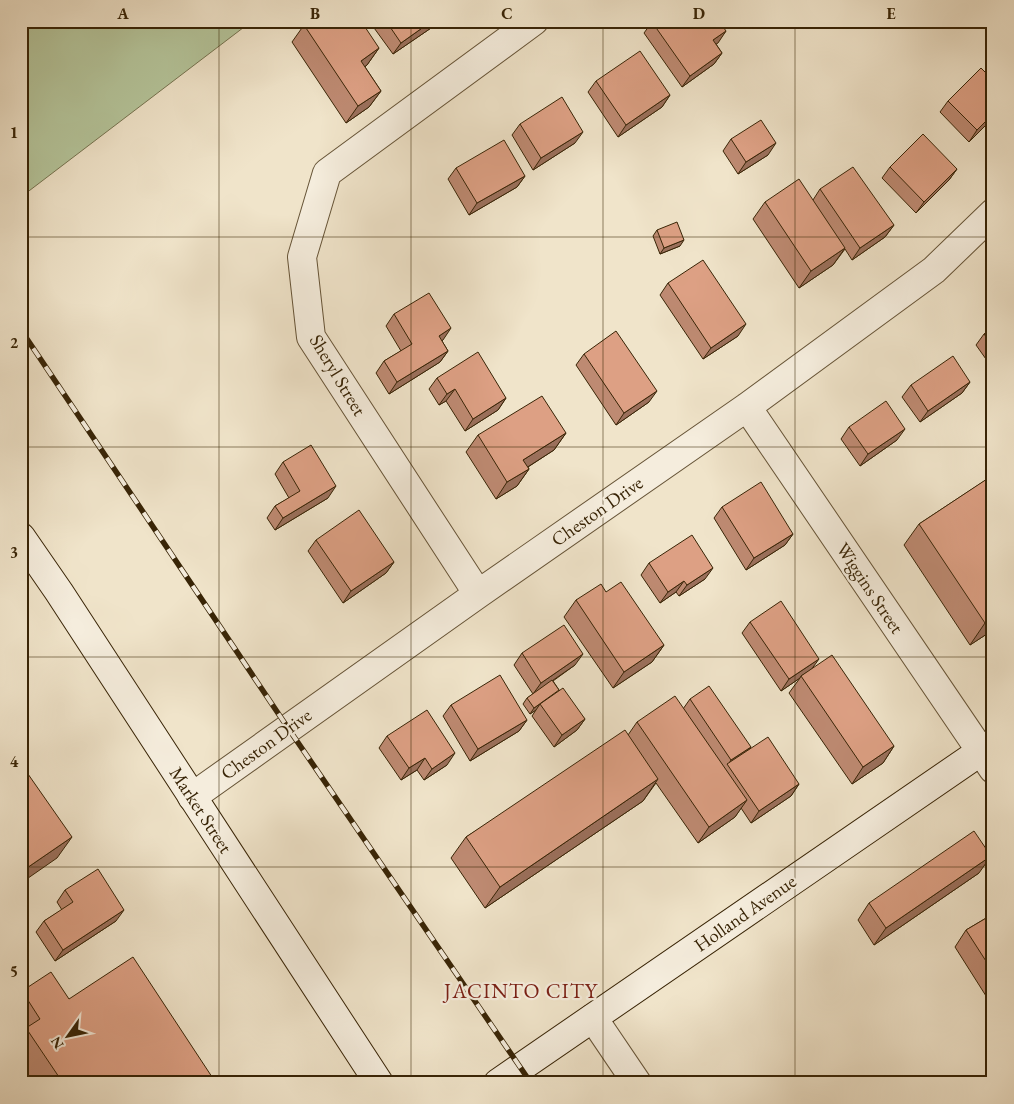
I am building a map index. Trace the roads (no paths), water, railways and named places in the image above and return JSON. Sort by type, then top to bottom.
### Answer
[{"type":"street","name":"Sheryl Street","points":[[478,594],[311,337],[302,257],[327,173],[534,21]]},
{"type":"street","name":"Cheston Drive","points":[[192,797],[478,594],[747,407],[934,270],[993,213]]},
{"type":"street","name":"Wiggins Street","points":[[747,407],[989,755]]},
{"type":"street","name":"Market Street","points":[[21,537],[59,592],[379,1083]]},
{"type":"street","name":"Holland Avenue","points":[[498,1083],[989,755]]},
{"type":"street","points":[[593,1018],[636,1083]]},
{"type":"railway","points":[[21,330],[288,728],[531,1083]]},
{"type":"district","name":"JACINTO CITY","points":[[521,990]]}]
